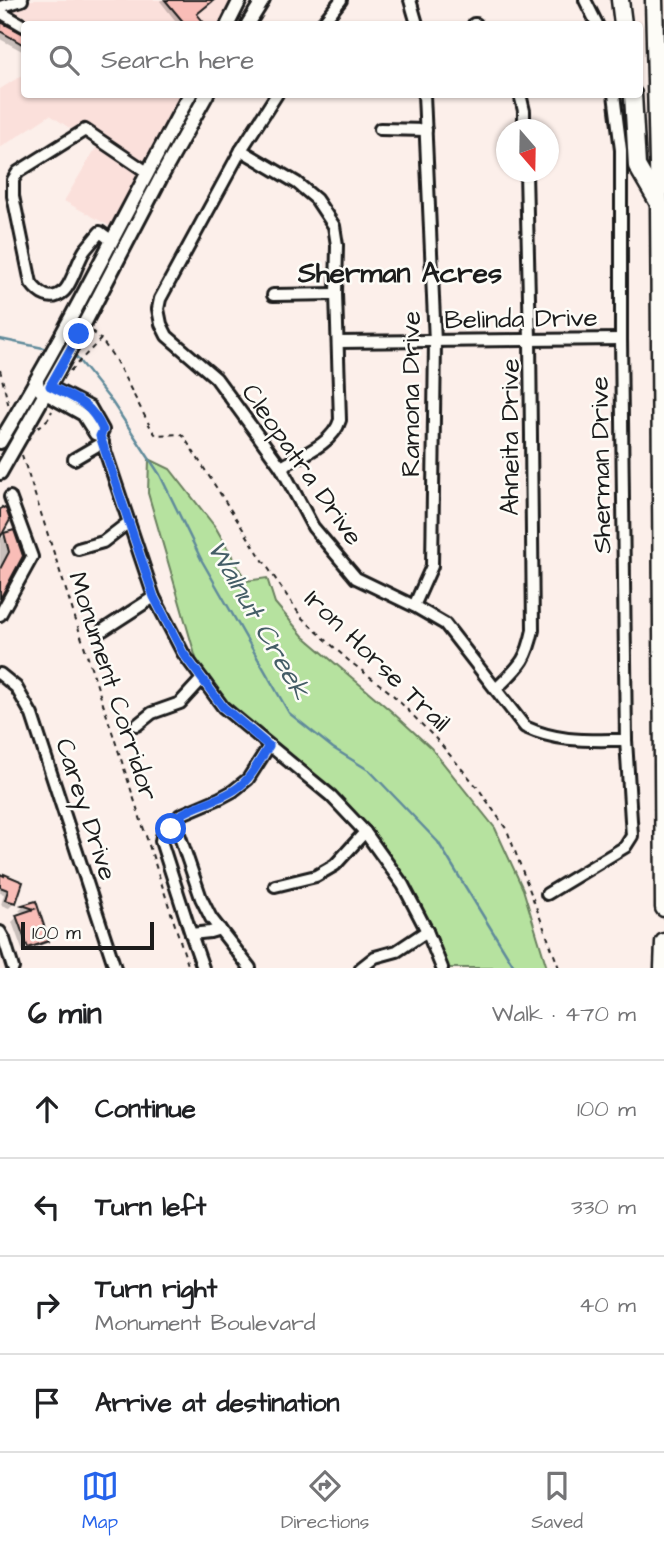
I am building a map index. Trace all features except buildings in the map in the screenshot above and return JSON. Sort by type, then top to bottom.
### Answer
[{"type":"highway","points":[[620,0],[624,21]]},
{"type":"highway","points":[[654,0],[659,204],[664,908]]},
{"type":"highway","points":[[633,98],[637,166],[659,204]]},
{"type":"highway","points":[[663,968],[664,942]]},
{"type":"main road","points":[[230,21],[240,0]]},
{"type":"main road","points":[[250,21],[263,0]]},
{"type":"main road","points":[[0,442],[65,330],[188,98]]},
{"type":"main road","points":[[2,464],[48,390],[64,372],[79,334],[205,98]]},
{"type":"street","points":[[0,10],[22,0]]},
{"type":"street","points":[[324,21],[341,0]]},
{"type":"street","points":[[410,0],[416,21]]},
{"type":"street","points":[[585,0],[596,21]]},
{"type":"street","points":[[0,10],[21,24]]},
{"type":"street","name":"Cleopatra Drive","points":[[274,98],[241,150],[160,299],[158,309],[167,336],[216,378],[281,467],[313,527],[356,578],[445,624],[525,727],[542,735],[565,740],[626,740]]},
{"type":"street","name":"Ramona Drive","points":[[414,606],[432,566],[435,342],[424,98]]},
{"type":"street","points":[[521,98],[524,119]]},
{"type":"street","name":"Sherman Drive","points":[[547,894],[625,847],[632,836],[626,740],[621,150],[614,98]]},
{"type":"street","points":[[112,241],[100,232],[85,251],[65,290],[55,295],[45,296],[38,293],[30,283],[13,196],[13,180],[18,172],[85,130],[147,172]]},
{"type":"street","points":[[380,130],[426,130]]},
{"type":"street","points":[[241,150],[297,183],[316,199],[334,226],[337,245],[340,420],[330,438],[281,467]]},
{"type":"street","name":"Ahneita Drive","points":[[496,689],[522,664],[533,631],[526,182]]},
{"type":"street","points":[[272,295],[336,294]]},
{"type":"street","name":"Belinda Drive","points":[[338,342],[621,339]]},
{"type":"street","points":[[37,379],[40,391],[48,390],[83,415],[96,435],[102,439],[154,597],[183,653],[223,707],[331,796],[365,832],[402,885],[427,931],[442,968]]},
{"type":"street","points":[[74,459],[102,439]]},
{"type":"street","points":[[0,615],[32,557],[10,497]]},
{"type":"street","points":[[78,549],[103,542],[129,522]]},
{"type":"street","points":[[103,630],[154,597]]},
{"type":"street","name":"Carey Drive","points":[[0,674],[16,687],[32,715],[116,968]]},
{"type":"street","points":[[137,725],[152,713],[180,703],[202,679]]},
{"type":"street","points":[[250,968],[211,918],[201,898],[177,828],[177,820],[180,815],[226,794],[248,779],[269,746]]},
{"type":"street","points":[[177,828],[164,832],[161,841],[203,968]]},
{"type":"street","points":[[275,886],[316,876],[335,865],[365,832]]},
{"type":"street","points":[[191,934],[220,929]]},
{"type":"street","points":[[361,968],[375,957],[397,951],[427,931]]},
{"type":"street","points":[[0,932],[13,968]]},
{"type":"path","name":"Iron Horse Trail","points":[[64,372],[101,340],[115,359],[152,430],[156,435],[184,437],[302,618],[348,660],[391,693],[439,741],[478,788],[507,830],[559,968]]},
{"type":"path","points":[[0,370],[9,409]]},
{"type":"path","name":"Monument Corridor","points":[[22,454],[189,968]]},
{"type":"shaded area","points":[[22,0],[240,0],[230,21],[32,21],[4,6]]},
{"type":"shaded area","points":[[21,76],[21,98],[188,98],[117,230],[64,201],[100,141],[79,125],[74,131],[50,115],[0,148],[0,89]]},
{"type":"green space","points":[[149,459],[170,469],[216,528],[246,581],[267,578],[275,603],[303,636],[431,748],[495,828],[523,889],[547,968],[442,968],[427,931],[365,832],[223,707],[202,679],[148,493]]},
{"type":"waterway","name":"Walnut Creek","points":[[0,339],[48,349]]},
{"type":"waterway","name":"Walnut Creek","points":[[71,356],[76,357],[112,402],[160,475],[202,561],[289,713],[333,748],[370,771],[438,842],[515,968]]},
{"type":"district","name":"Sherman Acres","points":[[400,272]]},
{"type":"route","points":[[79,334],[50,386],[90,407],[99,421],[103,430],[100,436],[154,597],[183,653],[223,707],[269,746],[248,779],[220,798],[186,811],[177,820],[177,828],[171,829]]}]
